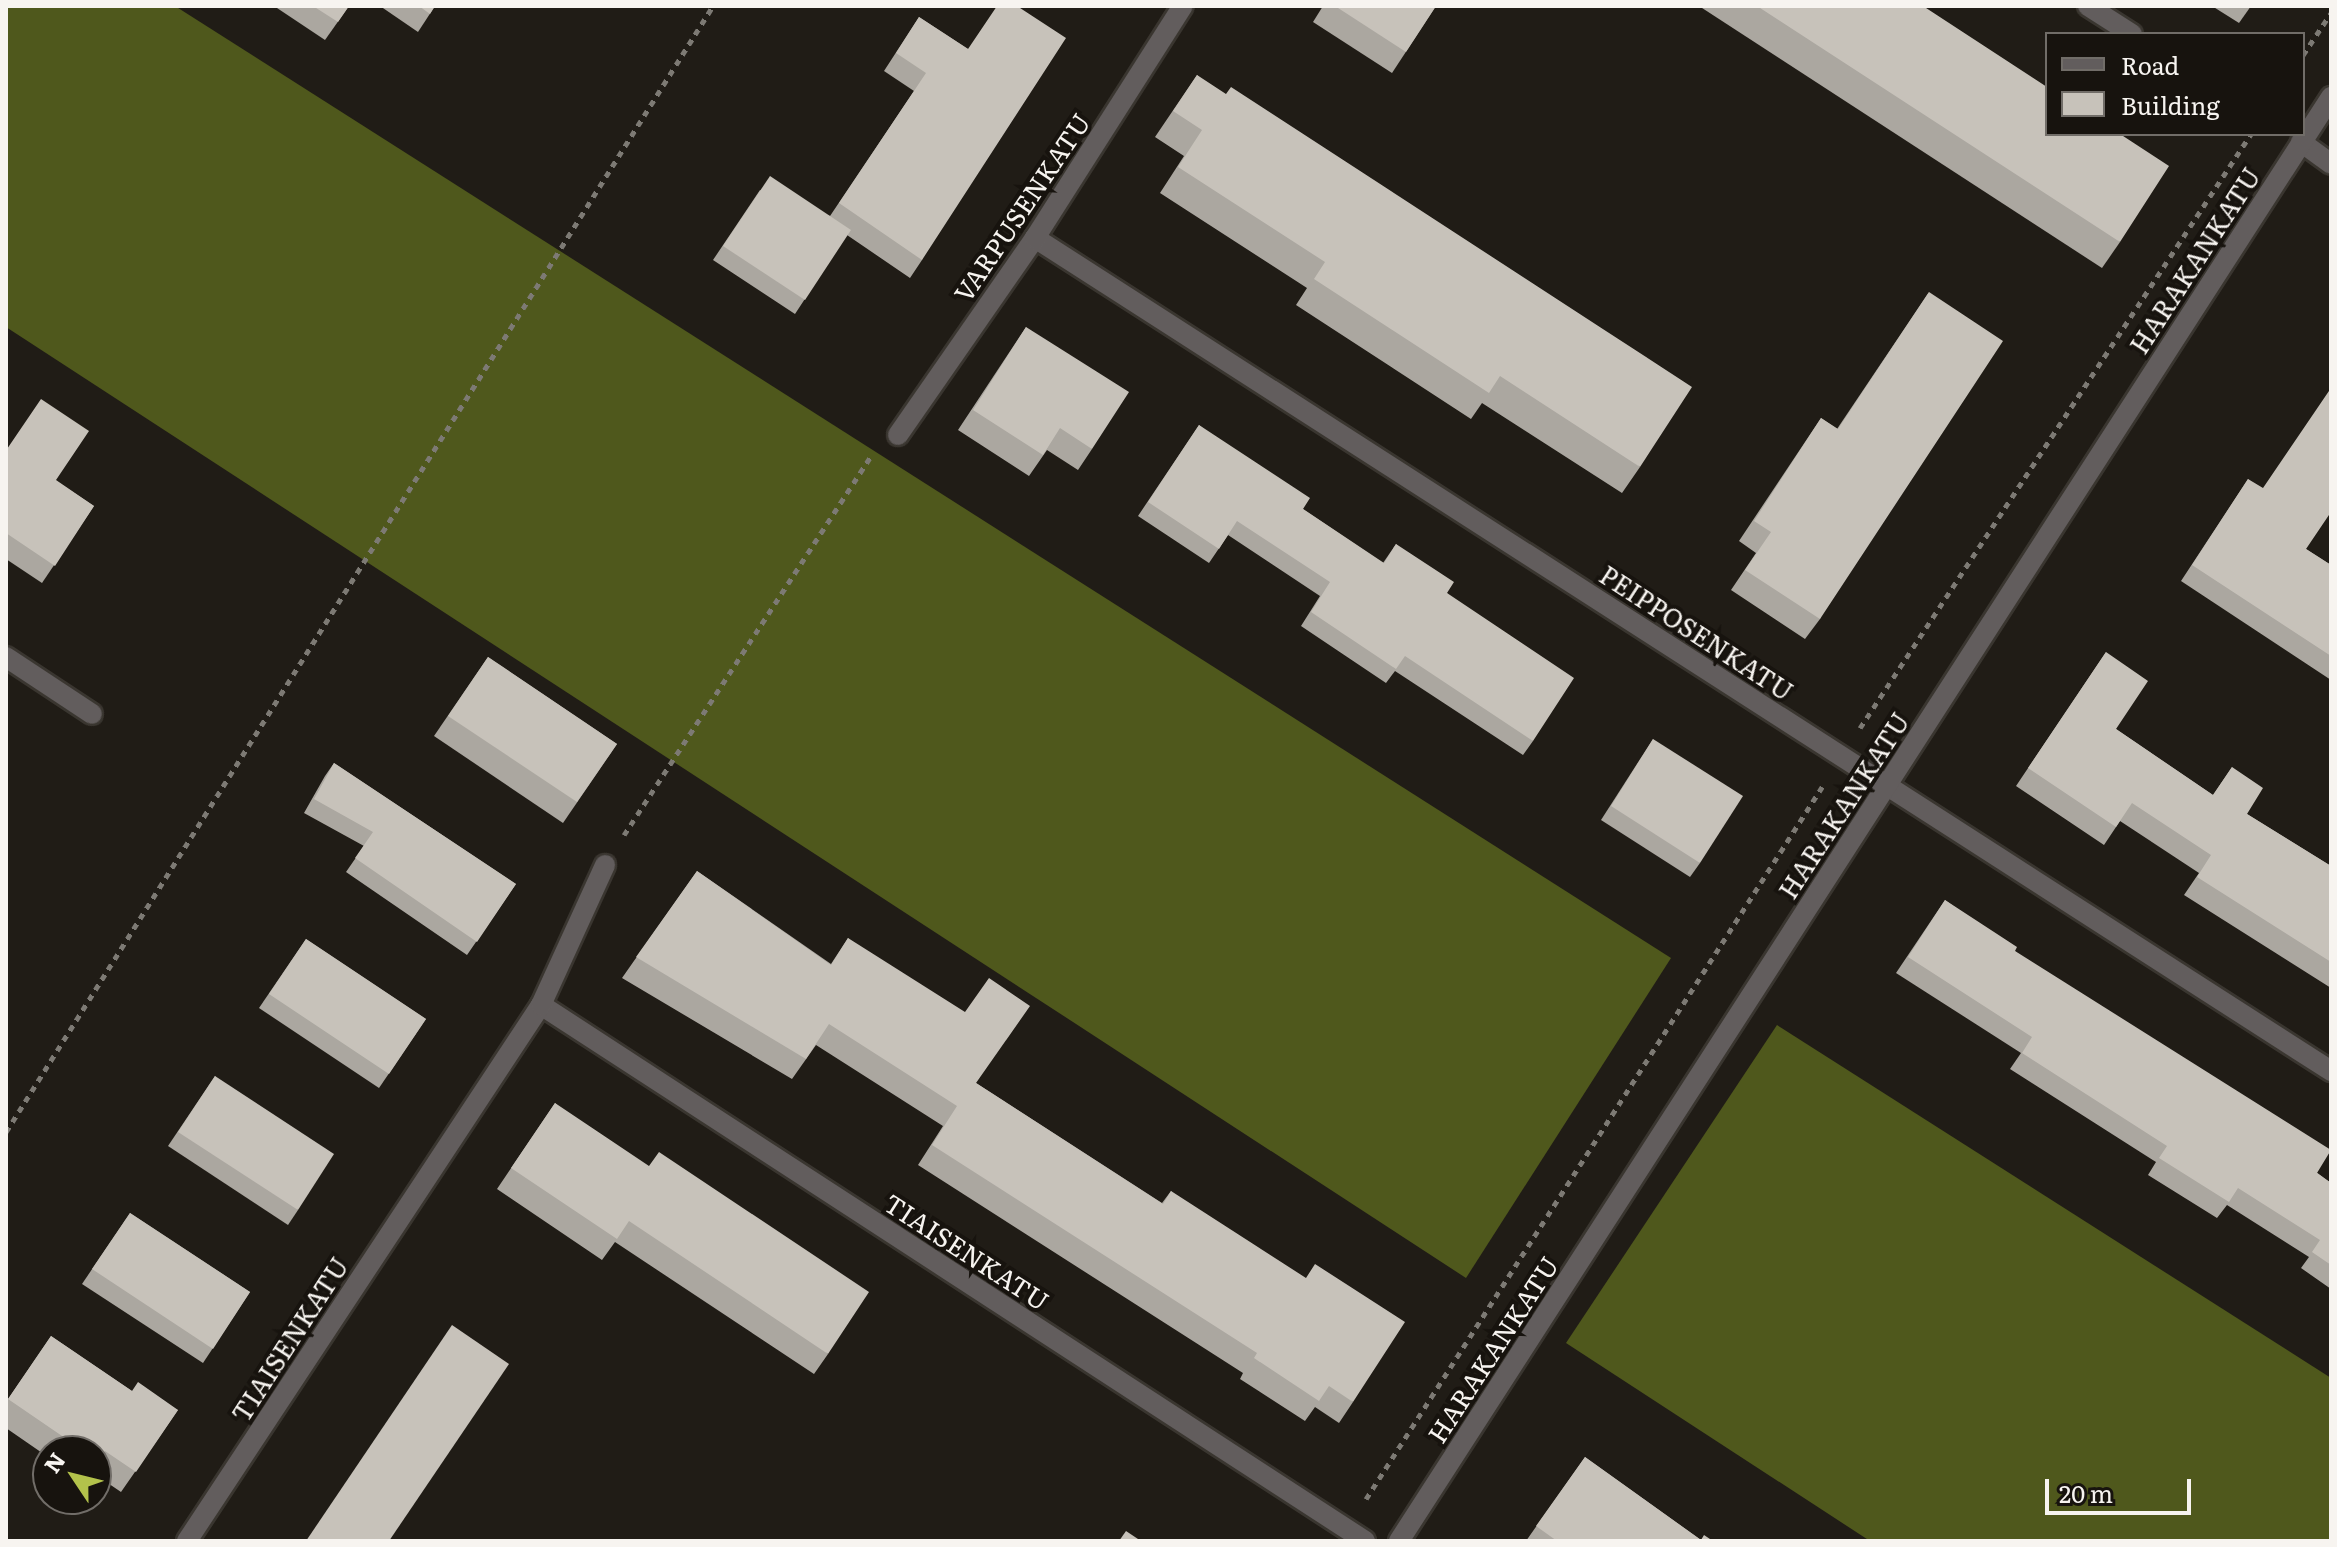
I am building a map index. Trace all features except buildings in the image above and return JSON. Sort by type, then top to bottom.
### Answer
[{"type":"street","name":"VARPUSENKATU","points":[[898,435],[1035,238],[1183,6]]},
{"type":"street","points":[[2088,6],[2129,32]]},
{"type":"street","name":"HARAKANKATU","points":[[2305,127],[2331,97]]},
{"type":"street","points":[[2295,138],[2331,164]]},
{"type":"street","name":"HARAKANKATU","points":[[1399,1541],[1888,784],[2295,138]]},
{"type":"street","name":"PEIPPOSENKATU","points":[[1035,238],[2331,1071]]},
{"type":"street","points":[[6,657],[92,714]]},
{"type":"street","name":"TIAISENKATU","points":[[187,1541],[541,1005],[605,865]]},
{"type":"street","name":"TIAISENKATU","points":[[541,1005],[1365,1541]]},
{"type":"path","points":[[6,1132],[713,6]]},
{"type":"path","points":[[2305,52],[2331,13]]},
{"type":"path","points":[[1347,1529],[1842,755],[2250,136]]},
{"type":"path","points":[[605,865],[864,461],[898,435]]},
{"type":"green space","points":[[6,6],[175,6],[1671,958],[1466,1278],[6,327]]},
{"type":"green space","points":[[1777,1025],[2331,1378],[2331,1541],[1870,1541],[1566,1343]]}]
